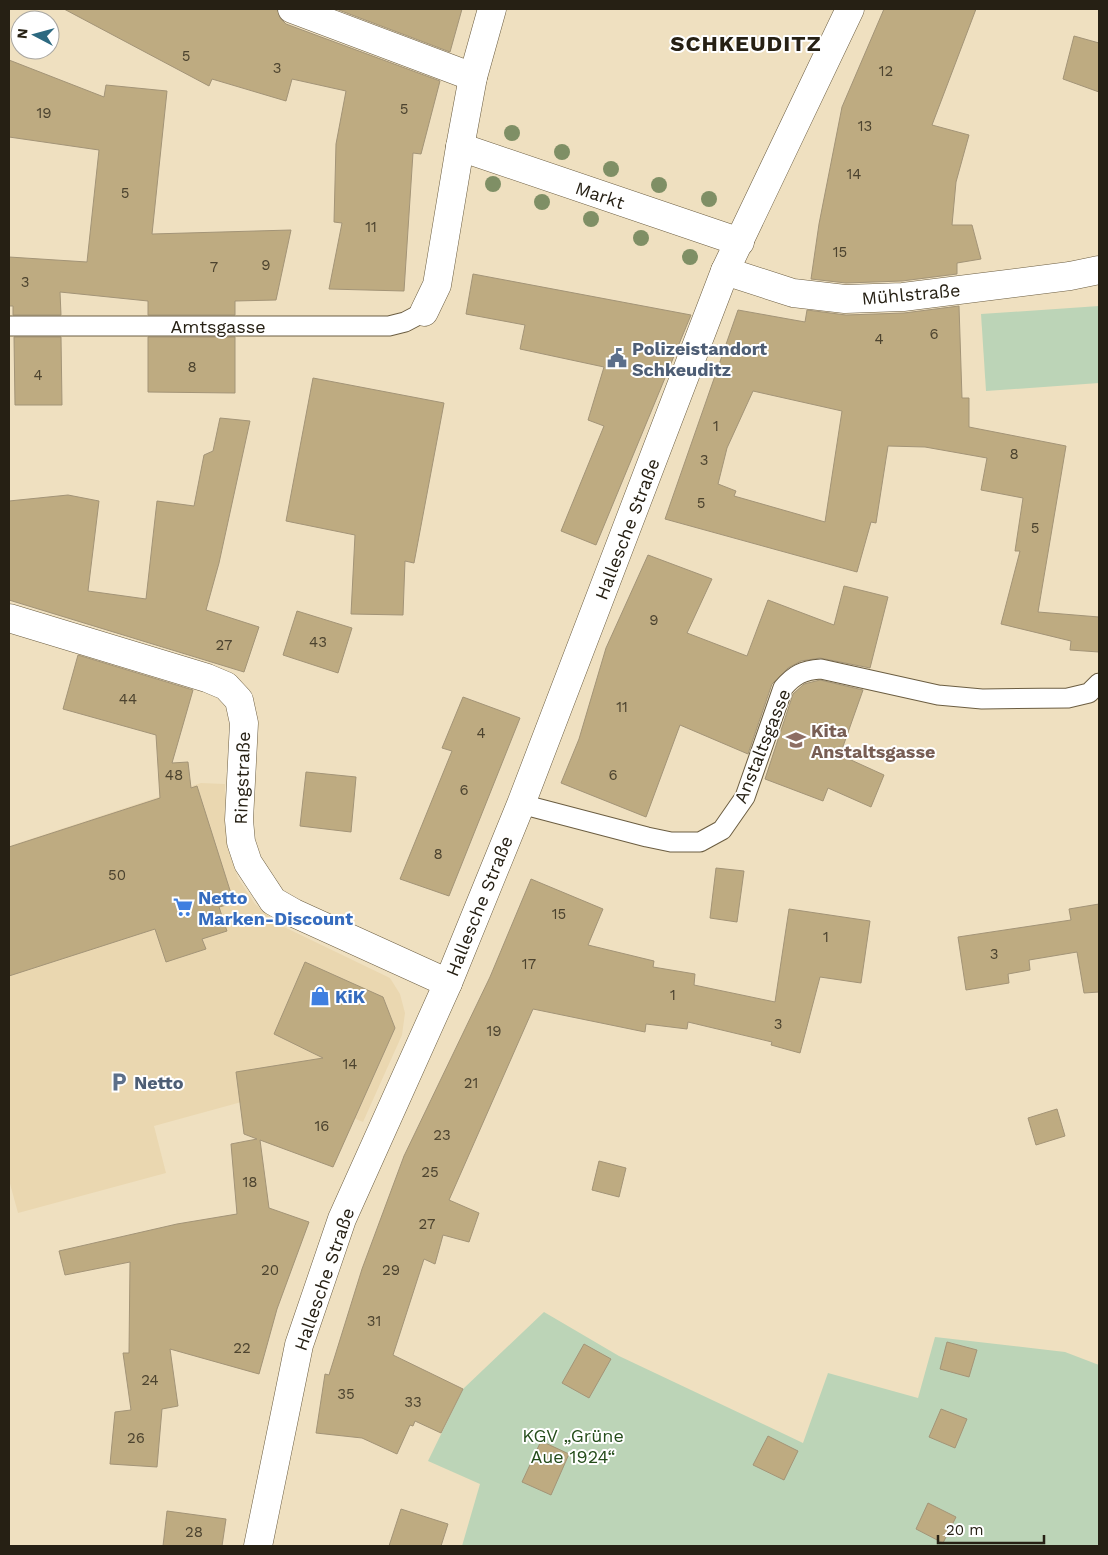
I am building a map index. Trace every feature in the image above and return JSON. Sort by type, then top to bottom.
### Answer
[{"type":"street","points":[[292,9],[473,77]]},
{"type":"street","points":[[424,312],[438,285],[473,77],[492,9]]},
{"type":"street","points":[[725,271],[850,9]]},
{"type":"street","name":"Markt","points":[[460,147],[740,242]]},
{"type":"street","name":"Mühlstraße","points":[[725,271],[793,293],[845,299],[903,297],[1070,276],[1099,270]]},
{"type":"street","name":"Hallesche Straße","points":[[258,1546],[302,1336],[342,1219],[448,983],[521,804],[725,271]]},
{"type":"street","name":"Ringstraße","points":[[9,618],[207,678],[226,686],[239,700],[244,723],[239,820],[241,842],[248,863],[258,882],[273,901],[294,913],[448,983]]},
{"type":"lane","name":"Amtsgasse","points":[[9,326],[389,326],[405,322],[424,312]]},
{"type":"lane","name":"Anstaltsgasse","points":[[521,804],[646,837],[671,842],[700,842],[722,830],[745,798],[783,688],[794,676],[807,670],[821,669],[938,695],[982,699],[1068,698],[1089,693],[1099,683]]},
{"type":"shaded area","points":[[201,783],[225,784],[225,818],[228,849],[238,878],[255,904],[280,925],[390,978],[400,994],[405,1013],[402,1035],[363,1122],[285,1090],[154,1126],[166,1173],[18,1213],[9,1180],[9,846]]},
{"type":"green space","points":[[1099,306],[1099,383],[986,391],[981,314]]},
{"type":"green space","name":"KGV „Grüne Aue 1924“","points":[[544,1312],[619,1356],[803,1443],[828,1373],[918,1398],[935,1337],[1065,1352],[1099,1365],[1099,1546],[462,1546],[480,1484],[428,1461],[463,1389]]},
{"type":"building","points":[[64,9],[277,9],[280,18],[286,24],[440,81],[421,154],[413,153],[404,291],[329,289],[342,223],[334,222],[336,144],[346,91],[292,79],[286,101],[212,79],[209,86]]},
{"type":"building","points":[[336,9],[462,9],[450,52]]},
{"type":"building","points":[[884,9],[976,9],[932,125],[969,135],[956,182],[952,225],[972,225],[981,259],[957,263],[957,274],[902,281],[846,283],[811,279],[819,224],[842,107]]},
{"type":"building","points":[[1074,36],[1099,43],[1099,92],[1063,79]]},
{"type":"building","points":[[9,60],[104,97],[106,85],[167,91],[152,234],[291,230],[276,300],[235,301],[235,315],[148,315],[148,301],[60,292],[61,315],[13,315],[13,306],[9,306],[9,257],[87,262],[99,150],[9,137]]},
{"type":"building","name":"Polizeistandort Schkeuditz","points":[[473,274],[691,315],[596,545],[561,531],[604,426],[588,420],[604,367],[520,349],[525,325],[466,314]]},
{"type":"building","points":[[959,306],[962,398],[969,398],[969,427],[1066,446],[1038,612],[1099,617],[1099,652],[1070,650],[1071,641],[1001,624],[1020,551],[1015,551],[1023,498],[981,490],[987,458],[925,447],[888,446],[876,523],[871,522],[857,572],[665,519],[738,310],[805,322],[807,310],[846,315],[904,313]],"holes":[[[753,391],[842,411],[825,522],[734,496],[736,491],[718,484],[727,448]]]},
{"type":"building","points":[[14,337],[61,337],[62,405],[15,405]]},
{"type":"building","points":[[148,337],[235,337],[235,393],[148,392]]},
{"type":"building","points":[[313,378],[444,403],[414,563],[405,561],[403,615],[351,614],[355,535],[286,521]]},
{"type":"building","points":[[220,418],[250,421],[219,563],[206,610],[259,627],[244,672],[9,600],[9,501],[68,495],[99,501],[88,591],[146,599],[157,501],[194,506],[204,455],[213,451]]},
{"type":"building","points":[[648,555],[712,579],[687,633],[747,656],[768,600],[834,625],[844,586],[888,597],[870,668],[820,658],[801,661],[788,668],[772,684],[748,754],[680,725],[646,817],[561,783],[579,739],[606,648]]},
{"type":"building","points":[[297,611],[352,628],[338,673],[283,655]]},
{"type":"building","points":[[78,655],[193,690],[172,763],[188,762],[191,788],[197,786],[234,903],[219,907],[227,931],[202,939],[206,949],[166,962],[155,929],[9,976],[9,847],[160,798],[156,735],[63,709]]},
{"type":"building","points":[[820,680],[863,690],[840,755],[884,775],[871,807],[828,788],[823,801],[765,779],[793,694],[804,684]]},
{"type":"building","points":[[463,697],[520,718],[449,896],[400,879],[452,751],[442,748]]},
{"type":"building","points":[[306,772],[356,777],[351,832],[300,826]]},
{"type":"building","points":[[716,868],[744,871],[737,922],[710,918]]},
{"type":"building","points":[[531,879],[603,909],[588,945],[654,961],[653,967],[695,974],[694,985],[775,1002],[789,909],[870,921],[861,983],[820,977],[800,1053],[771,1045],[772,1042],[688,1022],[687,1029],[646,1024],[645,1032],[533,1009],[449,1200],[479,1213],[469,1242],[443,1235],[435,1264],[424,1259],[393,1355],[463,1389],[441,1433],[415,1421],[413,1426],[410,1425],[397,1454],[362,1438],[316,1433],[325,1374],[329,1375],[362,1269],[404,1156],[490,977]]},
{"type":"building","points":[[1099,904],[1099,992],[1084,993],[1077,952],[1029,960],[1030,970],[1008,974],[1009,983],[966,990],[958,937],[1071,920],[1069,909]]},
{"type":"building","points":[[305,962],[383,997],[395,1028],[333,1167],[260,1140],[269,1208],[309,1222],[277,1309],[259,1374],[170,1349],[178,1406],[162,1409],[157,1467],[110,1464],[115,1412],[131,1410],[123,1353],[129,1353],[130,1262],[65,1275],[59,1251],[177,1224],[237,1214],[231,1144],[257,1139],[244,1134],[236,1072],[323,1058],[274,1034]]},
{"type":"building","points":[[1057,1109],[1065,1136],[1036,1145],[1028,1118]]},
{"type":"building","points":[[599,1161],[626,1168],[619,1197],[592,1190]]},
{"type":"building","points":[[947,1342],[977,1350],[969,1377],[940,1369]]},
{"type":"building","points":[[584,1344],[611,1359],[589,1398],[562,1383]]},
{"type":"building","points":[[941,1409],[967,1419],[955,1448],[929,1437]]},
{"type":"building","points":[[768,1436],[798,1451],[784,1480],[753,1465]]},
{"type":"building","points":[[541,1441],[569,1454],[551,1495],[522,1482]]},
{"type":"building","points":[[928,1503],[956,1517],[943,1543],[916,1529]]},
{"type":"building","points":[[401,1509],[448,1524],[441,1546],[389,1546]]},
{"type":"building","points":[[167,1511],[226,1519],[222,1546],[163,1546]]},
{"type":"place","name":"Polizeistandort Schkeuditz","points":[[617,358]]},
{"type":"place","name":"Kita Anstaltsgasse","points":[[796,740]]},
{"type":"place","name":"Netto Marken-Discount","points":[[183,907]]},
{"type":"place","name":"KiK","points":[[320,996]]},
{"type":"place","name":"Netto","points":[[119,1082]]},
{"type":"district","name":"SCHKEUDITZ","points":[[746,43]]}]
